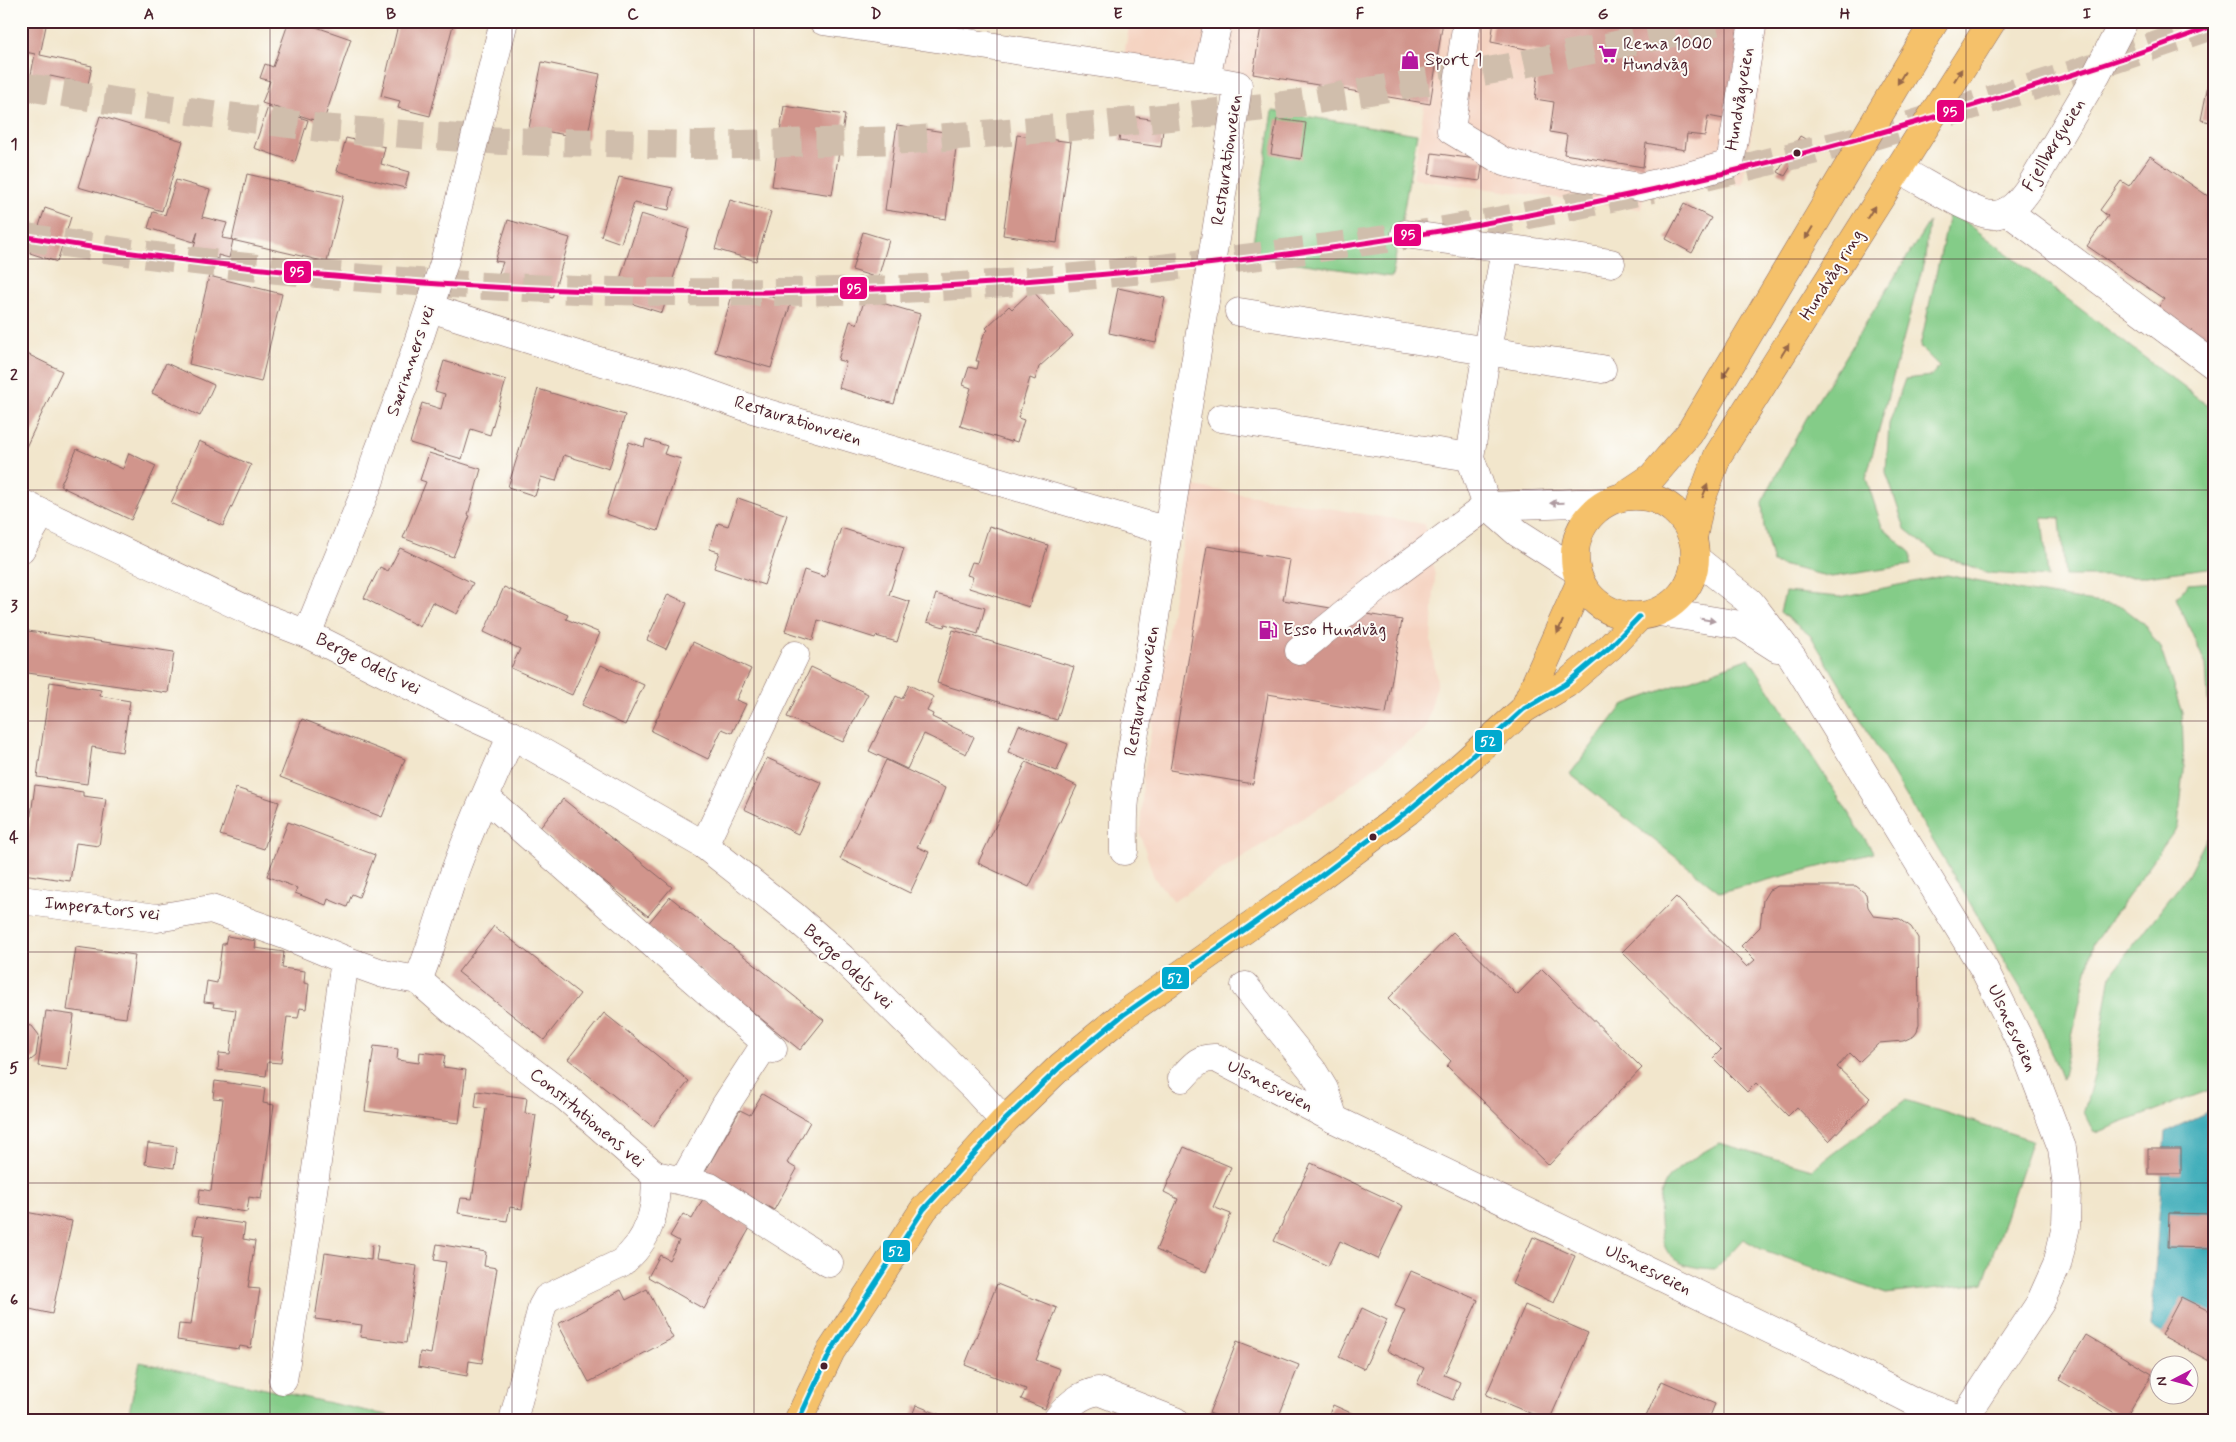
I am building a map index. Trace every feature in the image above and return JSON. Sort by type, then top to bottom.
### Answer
[{"type":"main road","points":[[1649,614],[1618,615],[1602,608],[1590,597],[1578,576],[1575,541],[1582,526],[1592,513],[1652,477],[1689,434],[1935,21]]},
{"type":"main road","name":"Hundvåg ring","points":[[1694,548],[1700,503],[1718,455],[1992,21]]},
{"type":"main road","points":[[798,1421],[831,1351],[924,1209],[1004,1121],[1061,1066],[1123,1015],[1318,878],[1408,811],[1524,709],[1566,684],[1649,614],[1674,603],[1685,590],[1693,575],[1694,548],[1683,520],[1671,508],[1656,499],[1639,495],[1614,499]]},
{"type":"main road","points":[[1524,709],[1578,576]]},
{"type":"street","name":"Særimners vei","points":[[307,634],[370,480],[376,458],[404,385],[430,308],[456,219],[504,21]]},
{"type":"street","name":"Restaurationveien","points":[[823,21],[1206,79],[1238,86],[1205,307],[1167,531],[1148,670],[1128,771],[1124,802],[1124,851]]},
{"type":"street","points":[[1206,79],[1218,21]]},
{"type":"street","name":"Hundvågveien","points":[[1466,21],[1451,130],[1504,162],[1544,171],[1640,187],[1730,164],[1753,21]]},
{"type":"street","name":"Fjellbergveien","points":[[2007,211],[2022,200],[2096,75],[2124,21]]},
{"type":"street","points":[[1898,169],[1976,211],[1993,215],[2007,211],[2215,366]]},
{"type":"street","points":[[1405,234],[1506,250],[1611,263]]},
{"type":"street","points":[[1506,250],[1487,350],[1470,457],[1487,506],[1518,533],[1578,576]]},
{"type":"street","name":"Restaurationveien","points":[[430,308],[581,356],[685,385],[746,407],[1167,531]]},
{"type":"street","points":[[1239,312],[1487,350],[1602,370]]},
{"type":"street","points":[[1221,418],[1470,457]]},
{"type":"street","points":[[1299,651],[1392,576],[1487,506],[1614,499]]},
{"type":"street","points":[[21,549],[32,508]]},
{"type":"street","name":"Berge Odels vei","points":[[32,508],[249,611],[307,634],[512,735],[704,845],[794,916],[842,958],[976,1090],[1004,1121]]},
{"type":"street","name":"Ulsnesveien","points":[[1182,1078],[1196,1062],[1208,1058],[1216,1058],[1334,1119],[1823,1354],[1915,1402],[1962,1420],[2040,1303],[2057,1265],[2066,1226],[2067,1187],[2062,1148],[2025,1051],[1984,969],[1793,658],[1750,602],[1694,548]]},
{"type":"street","name":"Ulsnesveien","points":[[1649,614],[1741,625],[1793,658]]},
{"type":"street","points":[[704,845],[795,655]]},
{"type":"street","points":[[283,1380],[309,1220],[345,960],[384,974],[418,980],[431,950],[452,880],[512,735]]},
{"type":"street","points":[[486,798],[770,1046],[725,1106],[684,1180]]},
{"type":"street","name":"Imperators vei","points":[[21,900],[157,918],[211,909],[285,935],[345,960]]},
{"type":"street","name":"Constitutionens vei","points":[[418,980],[451,1009],[568,1099],[655,1175],[656,1199],[651,1222],[641,1242],[629,1258],[621,1264],[547,1298],[542,1307],[513,1421]]},
{"type":"street","name":"Ulsnesveien","points":[[1245,986],[1313,1071],[1324,1089],[1334,1119]]},
{"type":"street","points":[[655,1175],[710,1187],[829,1264]]},
{"type":"street","points":[[1056,1421],[1076,1399],[1086,1393],[1098,1391],[1175,1421]]},
{"type":"shaded area","points":[[1130,21],[1771,21],[1742,185],[1649,170],[1641,209],[1413,179],[1424,106],[1124,55]]},
{"type":"shaded area","points":[[1193,486],[1425,524],[1435,576],[1431,641],[1437,683],[1426,728],[1333,799],[1174,901],[1154,878],[1140,834],[1143,778]]},
{"type":"green space","points":[[1273,111],[1417,134],[1392,277],[1251,256]]},
{"type":"green space","points":[[1950,210],[2215,411],[2215,567],[2146,576],[2065,576],[2060,518],[2042,517],[2048,577],[1989,573],[1936,554],[1905,529],[1886,472],[1889,424],[1905,379],[1931,376],[1939,366],[1920,347]]},
{"type":"green space","points":[[1929,222],[1925,258],[1866,478],[1882,527],[1911,553],[1911,565],[1831,577],[1773,563],[1764,527],[1762,502],[1806,419]]},
{"type":"green space","points":[[1947,575],[2023,591],[2121,606],[2142,622],[2160,647],[2182,713],[2184,771],[2178,826],[2093,944],[2062,1080],[2036,1014],[1811,636],[1780,612],[1785,592],[1840,597]]},
{"type":"green space","points":[[2215,582],[2215,817],[2206,665],[2176,598],[2188,584]]},
{"type":"green space","points":[[1749,658],[1874,853],[1720,892],[1570,774],[1623,705]]},
{"type":"green space","points":[[2215,822],[2215,1088],[2095,1133],[2084,1111],[2095,1072],[2111,974],[2188,875]]},
{"type":"green space","points":[[1905,1100],[2032,1140],[1983,1283],[1886,1294],[1761,1249],[1743,1239],[1715,1269],[1682,1264],[1664,1246],[1661,1235],[1660,1213],[1662,1193],[1669,1178],[1689,1161],[1719,1143],[1812,1169]]},
{"type":"green space","points":[[140,1362],[414,1421],[127,1421]]},
{"type":"water","points":[[2215,1109],[2215,1363],[2151,1327],[2165,1132]]},
{"type":"building","points":[[21,21],[47,21],[40,55],[92,66],[88,84],[50,76],[47,89],[29,85],[35,54],[21,51]]},
{"type":"building","points":[[289,21],[299,21],[351,39],[323,123],[262,103],[270,81],[260,78],[265,64],[273,67]]},
{"type":"building","points":[[399,21],[454,21],[430,116],[398,108],[400,101],[381,96]]},
{"type":"building","points":[[1262,21],[1443,21],[1430,104],[1253,74]]},
{"type":"building","points":[[1494,21],[1739,21],[1736,39],[1742,41],[1729,120],[1708,116],[1705,136],[1687,134],[1685,150],[1646,143],[1643,167],[1564,154],[1567,135],[1550,132],[1554,102],[1535,99],[1541,52],[1491,42]]},
{"type":"building","points":[[2215,55],[2215,123],[2201,120]]},
{"type":"building","points":[[542,62],[600,74],[587,139],[529,128]]},
{"type":"building","points":[[784,106],[845,115],[832,195],[772,186]]},
{"type":"building","points":[[268,107],[308,120],[295,162],[254,148]]},
{"type":"building","points":[[1123,115],[1164,121],[1161,147],[1119,141]]},
{"type":"building","points":[[100,116],[183,141],[162,211],[78,187]]},
{"type":"building","points":[[1277,119],[1306,123],[1301,159],[1271,154]]},
{"type":"building","points":[[897,125],[958,134],[946,219],[885,210]]},
{"type":"building","points":[[1017,135],[1071,142],[1057,243],[1003,235]]},
{"type":"building","points":[[1800,136],[1807,140],[1785,176],[1778,172]]},
{"type":"building","points":[[346,138],[385,147],[381,164],[409,172],[405,188],[337,171]]},
{"type":"building","points":[[1432,153],[1483,160],[1480,181],[1429,174]]},
{"type":"building","points":[[2150,156],[2215,201],[2215,349],[2157,309],[2164,299],[2087,246],[2108,216],[2100,210],[2121,181],[2129,186]]},
{"type":"building","points":[[247,174],[343,196],[327,262],[232,240]]},
{"type":"building","points":[[619,177],[673,188],[669,210],[634,203],[621,243],[601,236]]},
{"type":"building","points":[[176,180],[210,190],[202,217],[227,223],[222,238],[233,240],[229,258],[218,255],[218,259],[193,252],[198,231],[194,242],[148,228],[153,212],[165,215]]},
{"type":"building","points":[[730,200],[771,212],[756,261],[715,249]]},
{"type":"building","points":[[1684,204],[1711,218],[1692,253],[1666,239]]},
{"type":"building","points":[[45,208],[71,217],[57,262],[30,253]]},
{"type":"building","points":[[641,214],[689,229],[662,313],[614,298]]},
{"type":"building","points":[[508,220],[570,238],[552,298],[496,281],[503,262],[495,261]]},
{"type":"building","points":[[863,232],[889,240],[878,278],[852,270]]},
{"type":"building","points":[[209,276],[282,294],[261,382],[189,364]]},
{"type":"building","points":[[735,286],[791,303],[771,368],[715,352]]},
{"type":"building","points":[[1118,288],[1165,298],[1156,343],[1109,333]]},
{"type":"building","points":[[1032,290],[1073,336],[1039,367],[1035,380],[1030,378],[1018,418],[1024,420],[1017,442],[1011,440],[1011,442],[960,426],[971,388],[963,385],[969,367],[977,369],[979,361],[976,361],[984,334],[988,330],[986,328],[1009,306],[1012,309]]},
{"type":"building","points":[[865,298],[920,314],[894,404],[839,388],[846,362],[838,360],[850,321],[857,324]]},
{"type":"building","points":[[21,351],[62,371],[26,447],[21,444]]},
{"type":"building","points":[[444,361],[506,380],[490,435],[471,429],[462,459],[410,443],[422,403],[441,409],[445,394],[435,391]]},
{"type":"building","points":[[166,363],[214,385],[200,416],[152,393]]},
{"type":"building","points":[[538,389],[625,415],[609,469],[564,455],[556,481],[541,477],[535,496],[508,487]]},
{"type":"building","points":[[646,439],[667,446],[664,454],[681,459],[658,531],[606,514],[629,442],[644,447]]},
{"type":"building","points":[[199,441],[251,465],[223,526],[171,503]]},
{"type":"building","points":[[77,449],[123,469],[129,453],[156,466],[131,520],[60,486]]},
{"type":"building","points":[[429,453],[481,469],[468,515],[470,516],[453,557],[403,538],[426,482],[420,480]]},
{"type":"building","points":[[738,498],[787,515],[764,585],[714,568],[719,552],[709,549],[718,523],[728,526]]},
{"type":"building","points":[[989,526],[1048,545],[1029,607],[969,588],[973,577],[967,575],[972,562],[977,563]]},
{"type":"building","points":[[841,528],[904,548],[889,595],[910,602],[897,642],[876,636],[875,638],[818,620],[813,640],[785,631],[804,570],[825,577]]},
{"type":"building","points":[[1207,546],[1290,560],[1283,600],[1402,620],[1386,714],[1268,694],[1253,784],[1170,770]]},
{"type":"building","points":[[400,548],[473,583],[457,614],[432,602],[420,627],[364,598],[380,567],[388,571]]},
{"type":"building","points":[[504,587],[568,615],[566,619],[600,633],[572,695],[511,668],[520,649],[484,632]]},
{"type":"building","points":[[668,594],[687,603],[666,649],[647,640]]},
{"type":"building","points":[[936,594],[985,608],[978,634],[945,624],[944,627],[927,622]]},
{"type":"building","points":[[21,630],[174,652],[168,693],[21,672]]},
{"type":"building","points":[[953,630],[1074,667],[1057,720],[937,683]]},
{"type":"building","points":[[693,642],[751,669],[736,700],[746,704],[732,733],[722,729],[708,759],[651,731]]},
{"type":"building","points":[[601,665],[644,685],[625,725],[582,705]]},
{"type":"building","points":[[811,667],[868,694],[843,742],[787,717]]},
{"type":"building","points":[[50,682],[101,690],[100,696],[130,701],[122,752],[92,747],[87,784],[37,777]]},
{"type":"building","points":[[909,685],[934,697],[927,711],[933,714],[932,717],[974,737],[966,754],[924,734],[907,769],[869,751],[896,696],[902,699]]},
{"type":"building","points":[[302,719],[405,759],[382,817],[280,777]]},
{"type":"building","points":[[1019,725],[1068,744],[1057,771],[1008,752]]},
{"type":"building","points":[[767,758],[822,783],[798,834],[744,809]]},
{"type":"building","points":[[886,760],[945,788],[931,823],[928,825],[917,847],[929,852],[910,893],[840,859]]},
{"type":"building","points":[[1026,762],[1077,786],[1029,887],[978,863]]},
{"type":"building","points":[[35,785],[83,792],[83,796],[106,799],[99,846],[76,843],[70,881],[23,874]]},
{"type":"building","points":[[236,788],[279,802],[264,849],[220,835]]},
{"type":"building","points":[[563,799],[672,887],[648,916],[539,829]]},
{"type":"building","points":[[288,822],[375,855],[359,897],[352,894],[347,907],[328,899],[326,905],[295,893],[297,888],[267,876]]},
{"type":"building","points":[[1778,886],[1856,886],[1866,894],[1868,907],[1874,916],[1900,919],[1911,927],[1918,938],[1919,1024],[1917,1032],[1914,1036],[1903,1041],[1879,1043],[1859,1062],[1850,1053],[1837,1067],[1870,1098],[1829,1141],[1797,1107],[1788,1116],[1756,1083],[1747,1092],[1713,1058],[1721,1050],[1622,952],[1676,897],[1747,967],[1755,960],[1741,946],[1760,927],[1763,900],[1769,890]]},
{"type":"building","points":[[670,897],[824,1020],[800,1050],[646,926]]},
{"type":"building","points":[[494,926],[580,994],[544,1040],[458,972]]},
{"type":"building","points":[[1453,932],[1517,995],[1542,969],[1642,1068],[1549,1165],[1447,1066],[1451,1061],[1388,999]]},
{"type":"building","points":[[227,936],[256,941],[255,948],[284,952],[282,968],[305,971],[304,983],[309,984],[306,1009],[300,1008],[298,1018],[287,1017],[281,1063],[268,1062],[266,1076],[218,1070],[219,1053],[230,1054],[236,1010],[213,1007],[214,1003],[204,1002],[207,981],[217,983],[222,944],[225,944]]},
{"type":"building","points":[[76,947],[135,955],[126,1018],[67,1010]]},
{"type":"building","points":[[46,1011],[74,1015],[67,1070],[38,1066]]},
{"type":"building","points":[[604,1013],[689,1081],[653,1127],[568,1059]]},
{"type":"building","points":[[21,1025],[32,1026],[39,1035],[36,1056],[27,1063],[21,1062]]},
{"type":"building","points":[[374,1046],[398,1049],[397,1060],[419,1063],[420,1052],[445,1055],[443,1067],[466,1070],[459,1123],[365,1111]]},
{"type":"building","points":[[215,1081],[265,1088],[263,1103],[274,1105],[261,1199],[249,1197],[247,1212],[198,1205],[200,1189],[211,1191],[223,1099],[213,1098]]},
{"type":"building","points":[[477,1091],[527,1098],[525,1113],[536,1115],[522,1209],[510,1207],[507,1221],[458,1213],[461,1198],[472,1199],[486,1109],[475,1107]]},
{"type":"building","points":[[762,1094],[810,1122],[787,1163],[797,1169],[774,1210],[705,1172],[740,1110],[750,1115]]},
{"type":"building","points":[[148,1143],[177,1147],[174,1168],[145,1164]]},
{"type":"building","points":[[1184,1147],[1231,1167],[1213,1207],[1231,1214],[1206,1272],[1156,1250],[1178,1199],[1164,1192]]},
{"type":"building","points":[[2148,1149],[2181,1149],[2181,1174],[2148,1174]]},
{"type":"building","points":[[1311,1163],[1403,1206],[1378,1259],[1340,1241],[1328,1266],[1274,1241]]},
{"type":"building","points":[[703,1199],[751,1226],[704,1309],[648,1277],[660,1255],[669,1260],[679,1241],[670,1236],[683,1214],[692,1219]]},
{"type":"building","points":[[21,1211],[72,1221],[52,1314],[21,1307]]},
{"type":"building","points":[[2169,1213],[2215,1214],[2215,1248],[2168,1247]]},
{"type":"building","points":[[196,1217],[245,1224],[243,1239],[255,1241],[248,1288],[260,1289],[251,1348],[240,1346],[239,1349],[177,1340],[179,1324],[191,1325],[204,1235],[193,1234]]},
{"type":"building","points":[[1533,1237],[1575,1256],[1554,1303],[1512,1284]]},
{"type":"building","points":[[437,1244],[486,1252],[484,1266],[497,1268],[482,1363],[469,1361],[467,1376],[418,1367],[420,1352],[431,1354],[446,1262],[434,1260]]},
{"type":"building","points":[[372,1245],[378,1246],[376,1260],[417,1266],[406,1343],[360,1337],[362,1325],[315,1319],[325,1253],[371,1260]]},
{"type":"building","points":[[1411,1271],[1478,1300],[1444,1375],[1460,1382],[1453,1400],[1417,1384],[1424,1368],[1387,1351],[1405,1310],[1395,1306]]},
{"type":"building","points":[[997,1284],[1057,1308],[1036,1360],[1060,1369],[1045,1409],[1021,1399],[1026,1389],[965,1365]]},
{"type":"building","points":[[647,1289],[673,1338],[589,1382],[558,1324],[621,1290],[626,1300]]},
{"type":"building","points":[[2181,1297],[2215,1314],[2215,1364],[2198,1354],[2161,1335]]},
{"type":"building","points":[[1525,1305],[1588,1333],[1549,1421],[1486,1395]]},
{"type":"building","points":[[1362,1308],[1387,1320],[1364,1369],[1339,1357]]},
{"type":"building","points":[[2086,1335],[2148,1372],[2148,1381],[2125,1419],[2059,1380]]},
{"type":"building","points":[[1237,1341],[1299,1365],[1277,1421],[1229,1421],[1209,1413]]},
{"type":"building","points":[[1662,1381],[1715,1404],[1708,1421],[1644,1421]]},
{"type":"building","points":[[916,1405],[955,1421],[910,1421]]},
{"type":"building","points":[[1333,1405],[1369,1421],[1326,1421]]},
{"type":"tunnel","points":[[21,86],[120,102],[320,128],[503,141],[700,145],[909,140],[1095,125],[1293,104],[1499,69],[1669,34],[1718,21]]},
{"type":"tunnel","points":[[1706,177],[1874,136],[2058,79],[2215,25]]},
{"type":"tunnel","points":[[21,236],[130,253],[240,266],[349,277],[460,285],[680,292],[791,292],[901,289],[977,285],[1091,275],[1330,247],[1497,221],[1652,189]]},
{"type":"transit line","name":"95","points":[[21,236],[265,269],[511,288],[760,292],[1008,282],[1256,258],[1502,220],[1744,168],[1981,103],[2128,57],[2215,25]]},
{"type":"transit line","name":"52","points":[[798,1421],[831,1351],[924,1209],[1004,1121],[1061,1066],[1123,1015],[1318,878],[1408,811],[1524,709],[1566,684],[1610,647],[1639,617]]},
{"type":"place","name":"Rema 1000 Hundvåg","points":[[1608,54]]},
{"type":"place","name":"Sport 1","points":[[1410,60]]},
{"type":"place","name":"Esso Hundvåg","points":[[1268,630]]}]
